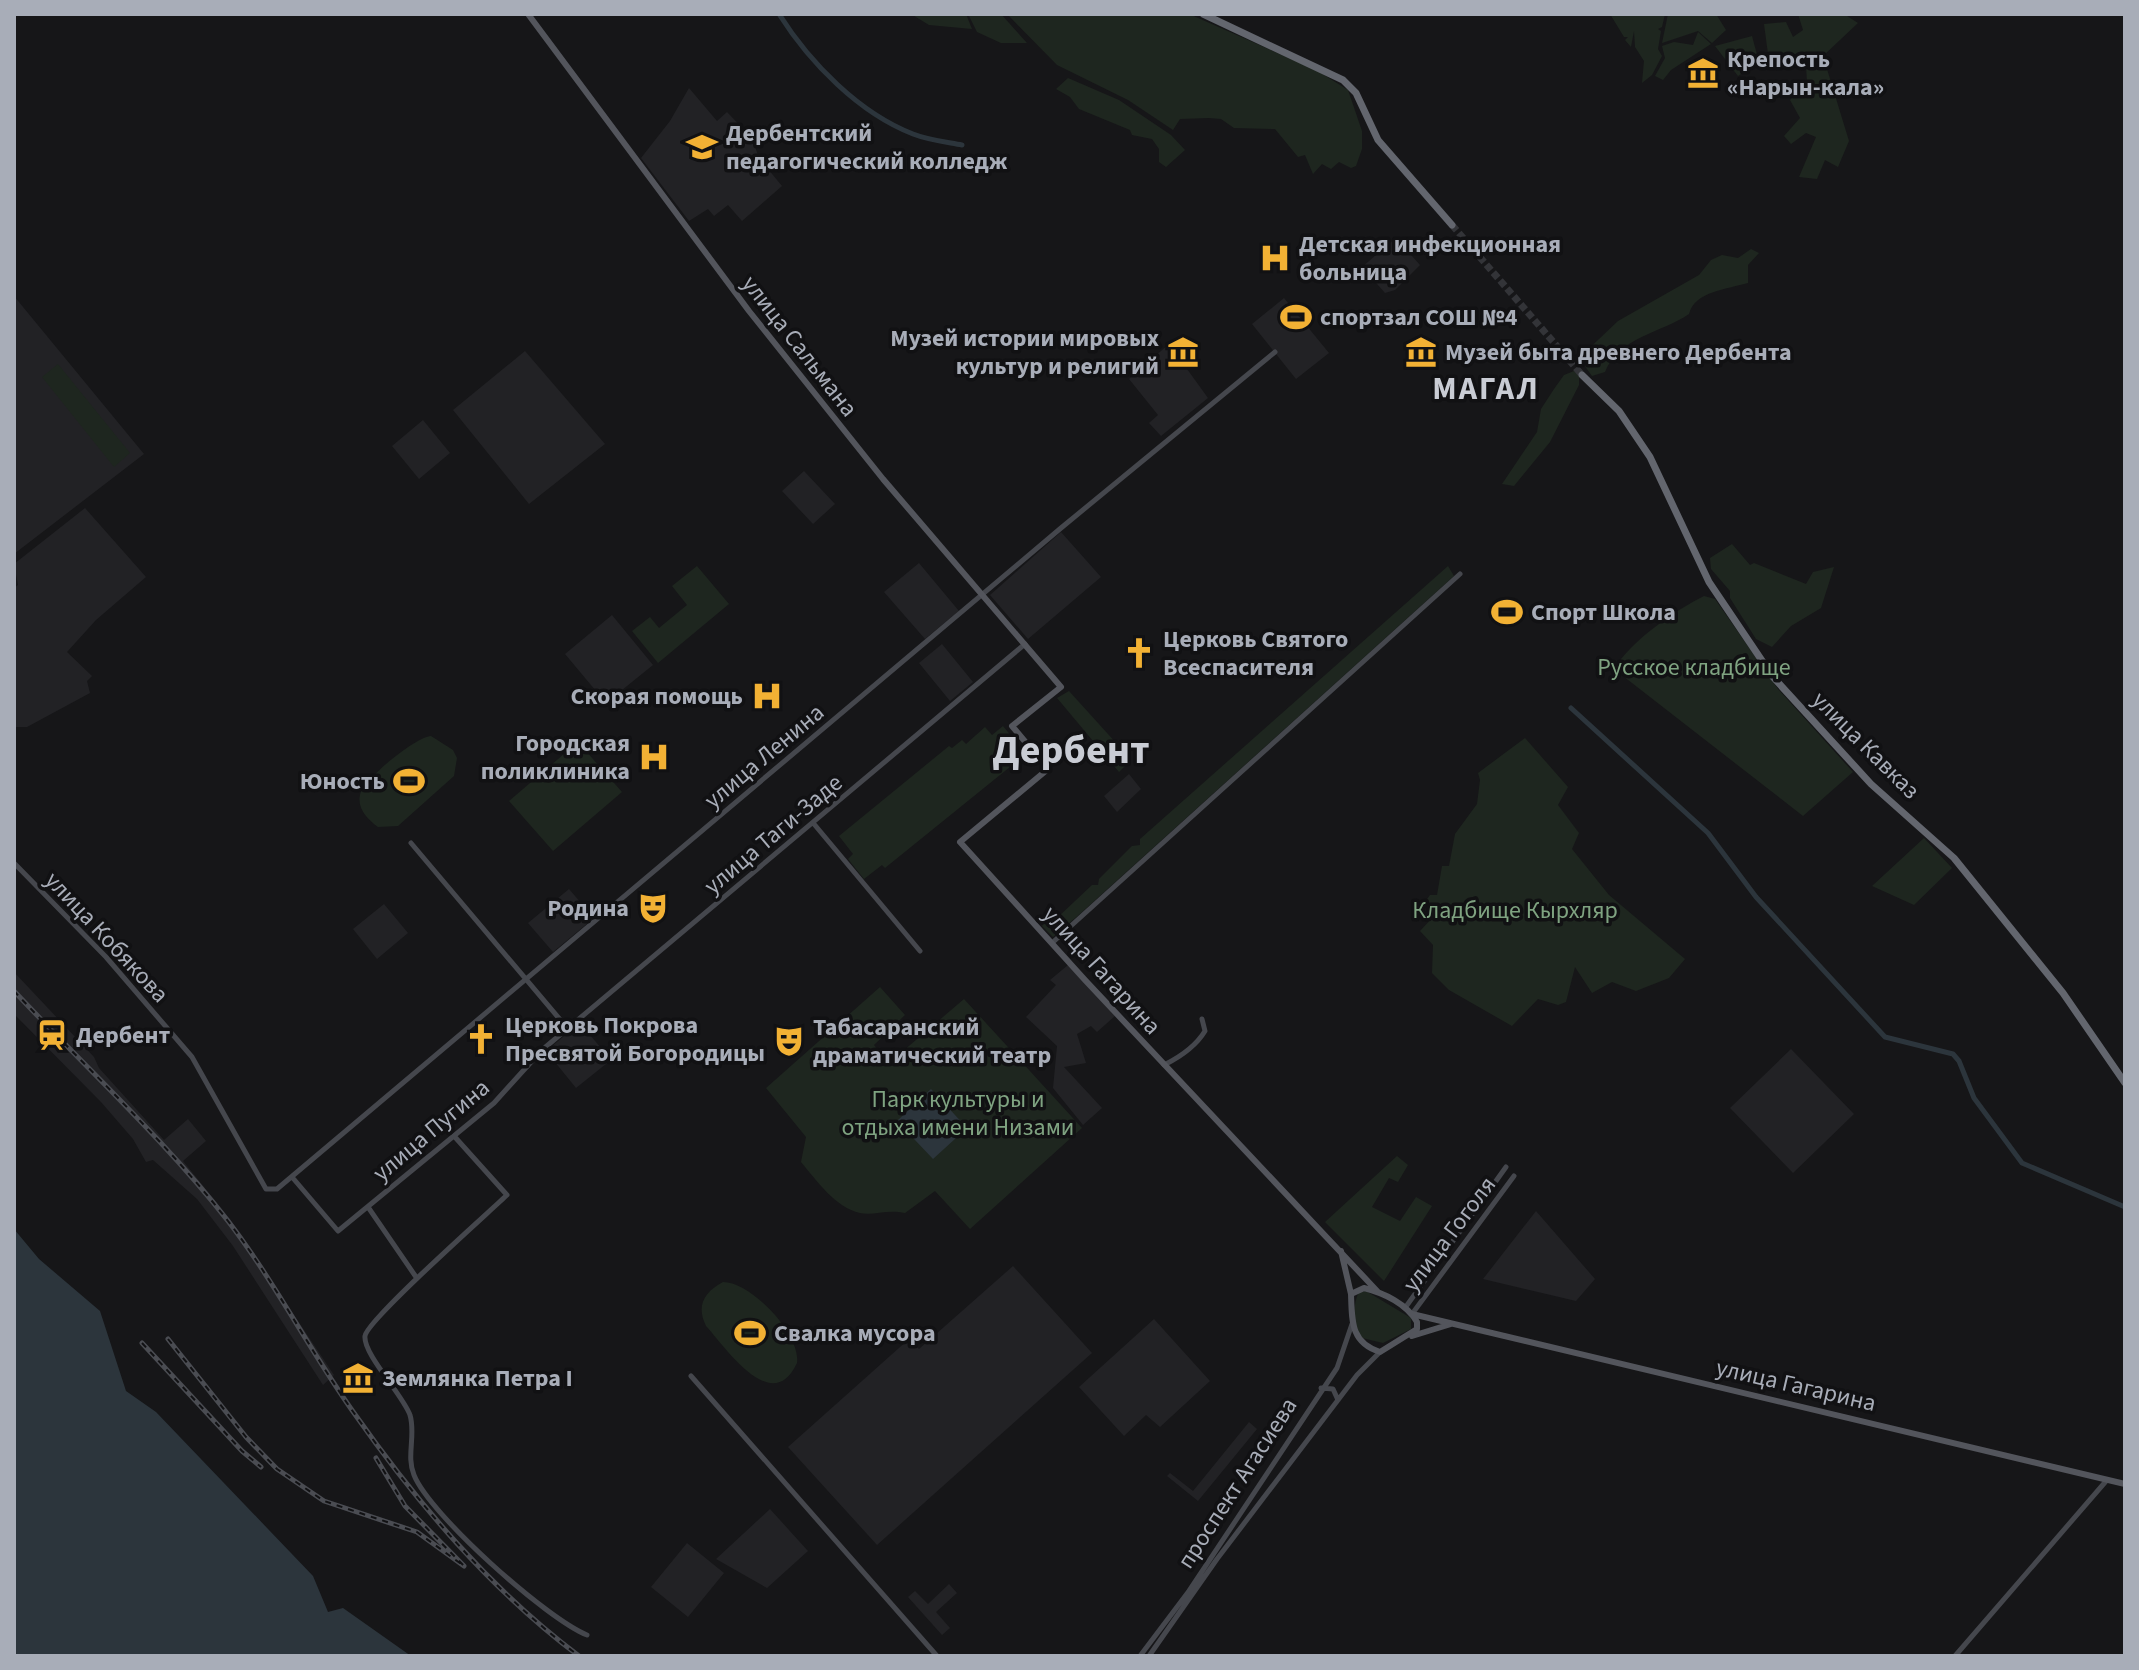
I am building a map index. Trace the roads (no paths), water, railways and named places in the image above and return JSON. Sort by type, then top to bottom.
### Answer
[{"type":"highway","points":[[1203,14],[1343,80],[1356,93],[1378,140],[1452,225]]},
{"type":"highway","name":"улица Кавказ","points":[[1582,375],[1619,411],[1650,457],[1709,582],[1773,677],[1871,784],[1954,858],[2035,957],[2125,1083]]},
{"type":"main road","name":"улица Сальмана","points":[[528,14],[707,258],[932,537],[1061,687]]},
{"type":"main road","name":"улица Гагарина","points":[[1061,687],[1012,726],[1048,769],[960,842],[1281,1190],[1342,1249],[1378,1292]]},
{"type":"main road","name":"улица Гагарина","points":[[1061,687],[1010,726],[1046,769],[959,842],[1280,1191],[1341,1249],[1349,1272],[1351,1294]]},
{"type":"main road","points":[[1364,1288],[1378,1292],[1412,1314],[1417,1329],[1380,1352],[1359,1342],[1352,1324],[1351,1294],[1364,1288]]},
{"type":"main road","name":"улица Гагарина","points":[[1412,1314],[2125,1484]]},
{"type":"main road","name":"улица Гагарина","points":[[1406,1338],[1458,1323]]},
{"type":"street","name":"улица Ленина","points":[[277,1189],[1061,528],[1275,352]]},
{"type":"street","points":[[1052,943],[1460,574]]},
{"type":"street","name":"улица Таги-Заде","points":[[542,1050],[1025,644]]},
{"type":"street","points":[[814,824],[920,951]]},
{"type":"street","points":[[411,843],[568,1029]]},
{"type":"street","name":"улица Кобякова","points":[[14,863],[106,957],[192,1057],[266,1189],[277,1189]]},
{"type":"street","points":[[1164,1065],[1178,1058],[1202,1037],[1205,1031],[1202,1019]]},
{"type":"street","name":"улица Пугина","points":[[292,1177],[338,1231],[494,1103],[542,1050]]},
{"type":"street","points":[[454,1136],[507,1195],[416,1277],[368,1328],[365,1337],[410,1415],[412,1471],[416,1481],[470,1543],[549,1612],[587,1635]]},
{"type":"street","points":[[1405,1308],[1506,1167]]},
{"type":"street","name":"улица Гоголя","points":[[1412,1314],[1514,1176]]},
{"type":"street","points":[[368,1207],[416,1277]]},
{"type":"street","name":"проспект Агасиева","points":[[1149,1656],[1210,1565],[1277,1455],[1337,1368],[1352,1324]]},
{"type":"street","name":"проспект Агасиева","points":[[1140,1656],[1338,1401],[1380,1352]]},
{"type":"street","points":[[691,1376],[937,1656]]},
{"type":"street","points":[[1321,1388],[1333,1389],[1338,1401]]},
{"type":"street","points":[[1277,1455],[1281,1466],[1293,1462]]},
{"type":"street","points":[[1955,1656],[2107,1480]]},
{"type":"street","points":[[1210,1565],[1221,1573]]},
{"type":"waterway","points":[[779,14],[805,50],[855,100],[893,125],[919,136],[962,145]]},
{"type":"waterway","points":[[1571,708],[1708,833],[1756,897],[1885,1037],[1953,1054],[1974,1098],[2022,1163],[2125,1207]]},
{"type":"tunnel","points":[[1452,225],[1582,375]]},
{"type":"railway","points":[[14,991],[151,1132],[228,1221],[354,1413],[457,1544],[515,1603],[579,1656]]},
{"type":"railway","points":[[168,1339],[246,1437],[277,1469],[324,1501],[417,1532],[464,1566],[405,1506],[376,1458]]},
{"type":"railway","points":[[142,1343],[242,1451],[261,1467]]},
{"type":"place","name":"Крепость «Нарын-кала»","points":[[1703,73]]},
{"type":"place","name":"Дербентский педагогический колледж","points":[[702,147]]},
{"type":"place","name":"Детская инфекционная больница","points":[[1275,258]]},
{"type":"place","name":"спортзал СОШ №4","points":[[1296,317]]},
{"type":"place","name":"Музей истории мировых культур и религий","points":[[1183,352]]},
{"type":"place","name":"Музей быта древнего Дербента","points":[[1421,352]]},
{"type":"place","name":"Спорт Школа","points":[[1507,612]]},
{"type":"place","name":"Церковь Святого Всеспасителя","points":[[1139,653]]},
{"type":"place","name":"Скорая помощь","points":[[767,696]]},
{"type":"place","name":"Городская поликлиника","points":[[654,757]]},
{"type":"place","name":"Юность","points":[[409,781]]},
{"type":"place","name":"Родина","points":[[653,908]]},
{"type":"place","name":"Дербент","points":[[52,1035]]},
{"type":"place","name":"Церковь Покрова Пресвятой Богородицы","points":[[481,1039]]},
{"type":"place","name":"Табасаранский драматический театр","points":[[789,1041]]},
{"type":"place","name":"Свалка мусора","points":[[750,1333]]},
{"type":"place","name":"Землянка Петра I","points":[[358,1378]]},
{"type":"district","name":"МАГАЛ","points":[[1486,388]]},
{"type":"district","name":"Дербент","points":[[1071,749]]},
{"type":"park label","name":"Русское кладбище","points":[[1694,667]]},
{"type":"park label","name":"Кладбище Кырхляр","points":[[1515,910]]},
{"type":"park label","name":"Парк культуры и отдыха имени Низами","points":[[958,1113]]}]
